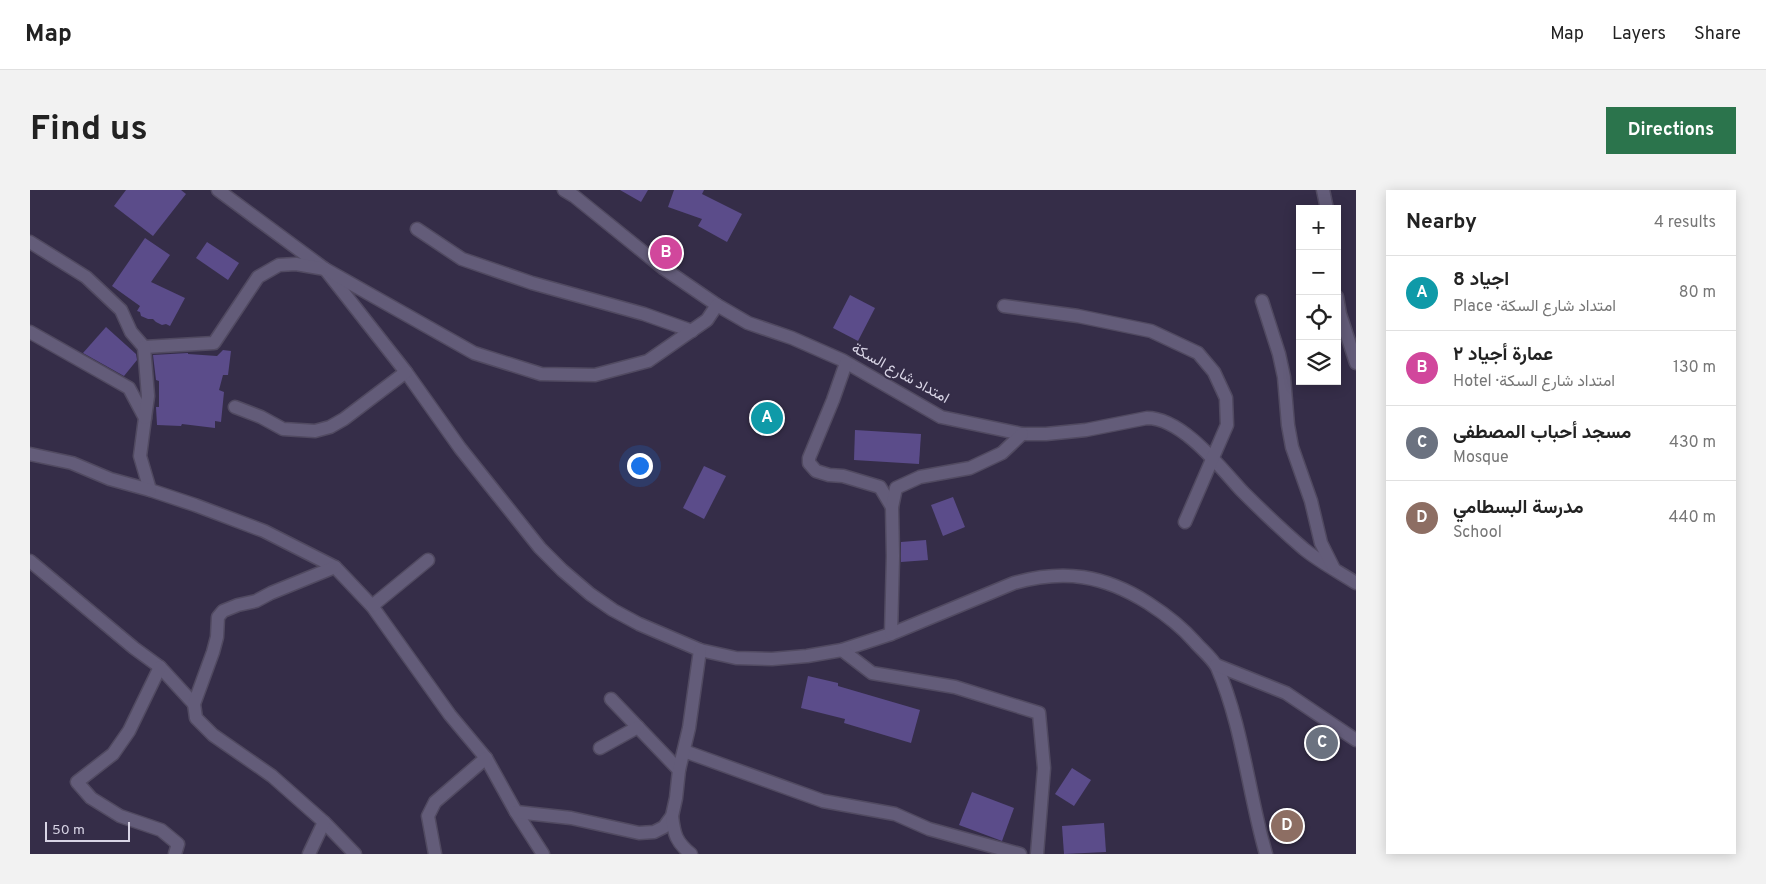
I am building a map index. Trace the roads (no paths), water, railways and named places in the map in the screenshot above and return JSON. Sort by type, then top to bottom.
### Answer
[{"type":"street","points":[[218,190],[325,269],[474,353],[541,374],[596,375],[648,361],[707,320],[717,305]]},
{"type":"street","name":"امتداد شارع السكة","points":[[564,190],[663,268],[717,305],[748,323],[792,338],[846,363],[941,417],[1022,434],[1086,430],[1140,418],[1155,418],[1169,423],[1214,458],[1242,490],[1276,524],[1306,550],[1356,583]]},
{"type":"street","points":[[1323,190],[1327,205]]},
{"type":"street","points":[[417,229],[462,259],[532,283],[644,314],[692,331]]},
{"type":"street","points":[[30,242],[86,277],[121,310],[131,332],[144,347],[148,396],[140,456],[150,490]]},
{"type":"street","points":[[144,347],[214,342],[258,278],[279,265],[296,264],[325,269],[406,372],[466,456],[540,548],[562,570],[613,610],[639,624],[700,650],[736,658],[772,659],[807,656],[842,650],[891,634],[1014,584],[1046,576],[1073,576],[1114,585],[1164,614],[1187,633],[1216,665],[1235,717],[1266,854]]},
{"type":"street","points":[[1262,301],[1279,354],[1284,377],[1288,425],[1292,446],[1311,501],[1321,543],[1334,569]]},
{"type":"street","points":[[1004,306],[1078,316],[1151,331],[1198,353],[1214,372],[1226,398],[1227,425],[1185,522]]},
{"type":"street","points":[[1341,317],[1356,363]]},
{"type":"street","points":[[30,332],[129,388],[145,418]]},
{"type":"street","points":[[846,363],[809,458],[809,464],[816,471],[829,475],[843,476],[880,487],[892,507]]},
{"type":"street","points":[[235,407],[261,417],[283,429],[315,431],[330,427],[344,419],[406,372]]},
{"type":"street","points":[[891,634],[892,507],[896,488],[920,477],[970,468],[1002,453],[1022,434]]},
{"type":"street","points":[[30,454],[72,463],[110,479],[195,505],[264,531],[335,568],[372,606],[450,715],[486,758],[516,812],[543,854]]},
{"type":"street","points":[[372,606],[428,560]]},
{"type":"street","points":[[30,561],[134,648],[160,667],[194,704]]},
{"type":"street","points":[[335,568],[271,592],[256,601],[223,611],[218,617],[217,637],[213,652],[194,704],[196,718],[213,735],[272,776],[324,822],[355,854]]},
{"type":"street","points":[[691,854],[680,845],[674,833],[672,816],[679,770],[689,728],[700,650]]},
{"type":"street","points":[[842,650],[872,673],[955,686],[1039,713],[1044,768],[1037,854]]},
{"type":"street","points":[[1216,665],[1286,693],[1356,740]]},
{"type":"street","points":[[160,667],[129,731],[114,754],[77,782],[91,798],[120,816],[161,830],[178,844],[175,854]]},
{"type":"street","points":[[611,699],[679,770]]},
{"type":"street","points":[[600,748],[638,727]]},
{"type":"street","points":[[684,752],[822,800],[895,814],[929,829],[1020,854]]},
{"type":"street","points":[[435,854],[428,816],[435,802],[486,758]]},
{"type":"street","points":[[516,812],[571,818],[639,833],[654,832],[664,827],[672,816]]},
{"type":"street","points":[[309,854],[324,822]]},
{"type":"place","name":"عمارة أجياد ٢","points":[[666,253]]},
{"type":"place","name":"اجياد 8","points":[[767,418]]},
{"type":"place","name":"مسجد أحباب المصطفى","points":[[1322,743]]},
{"type":"place","name":"مدرسة البسطامي","points":[[1287,826]]}]
